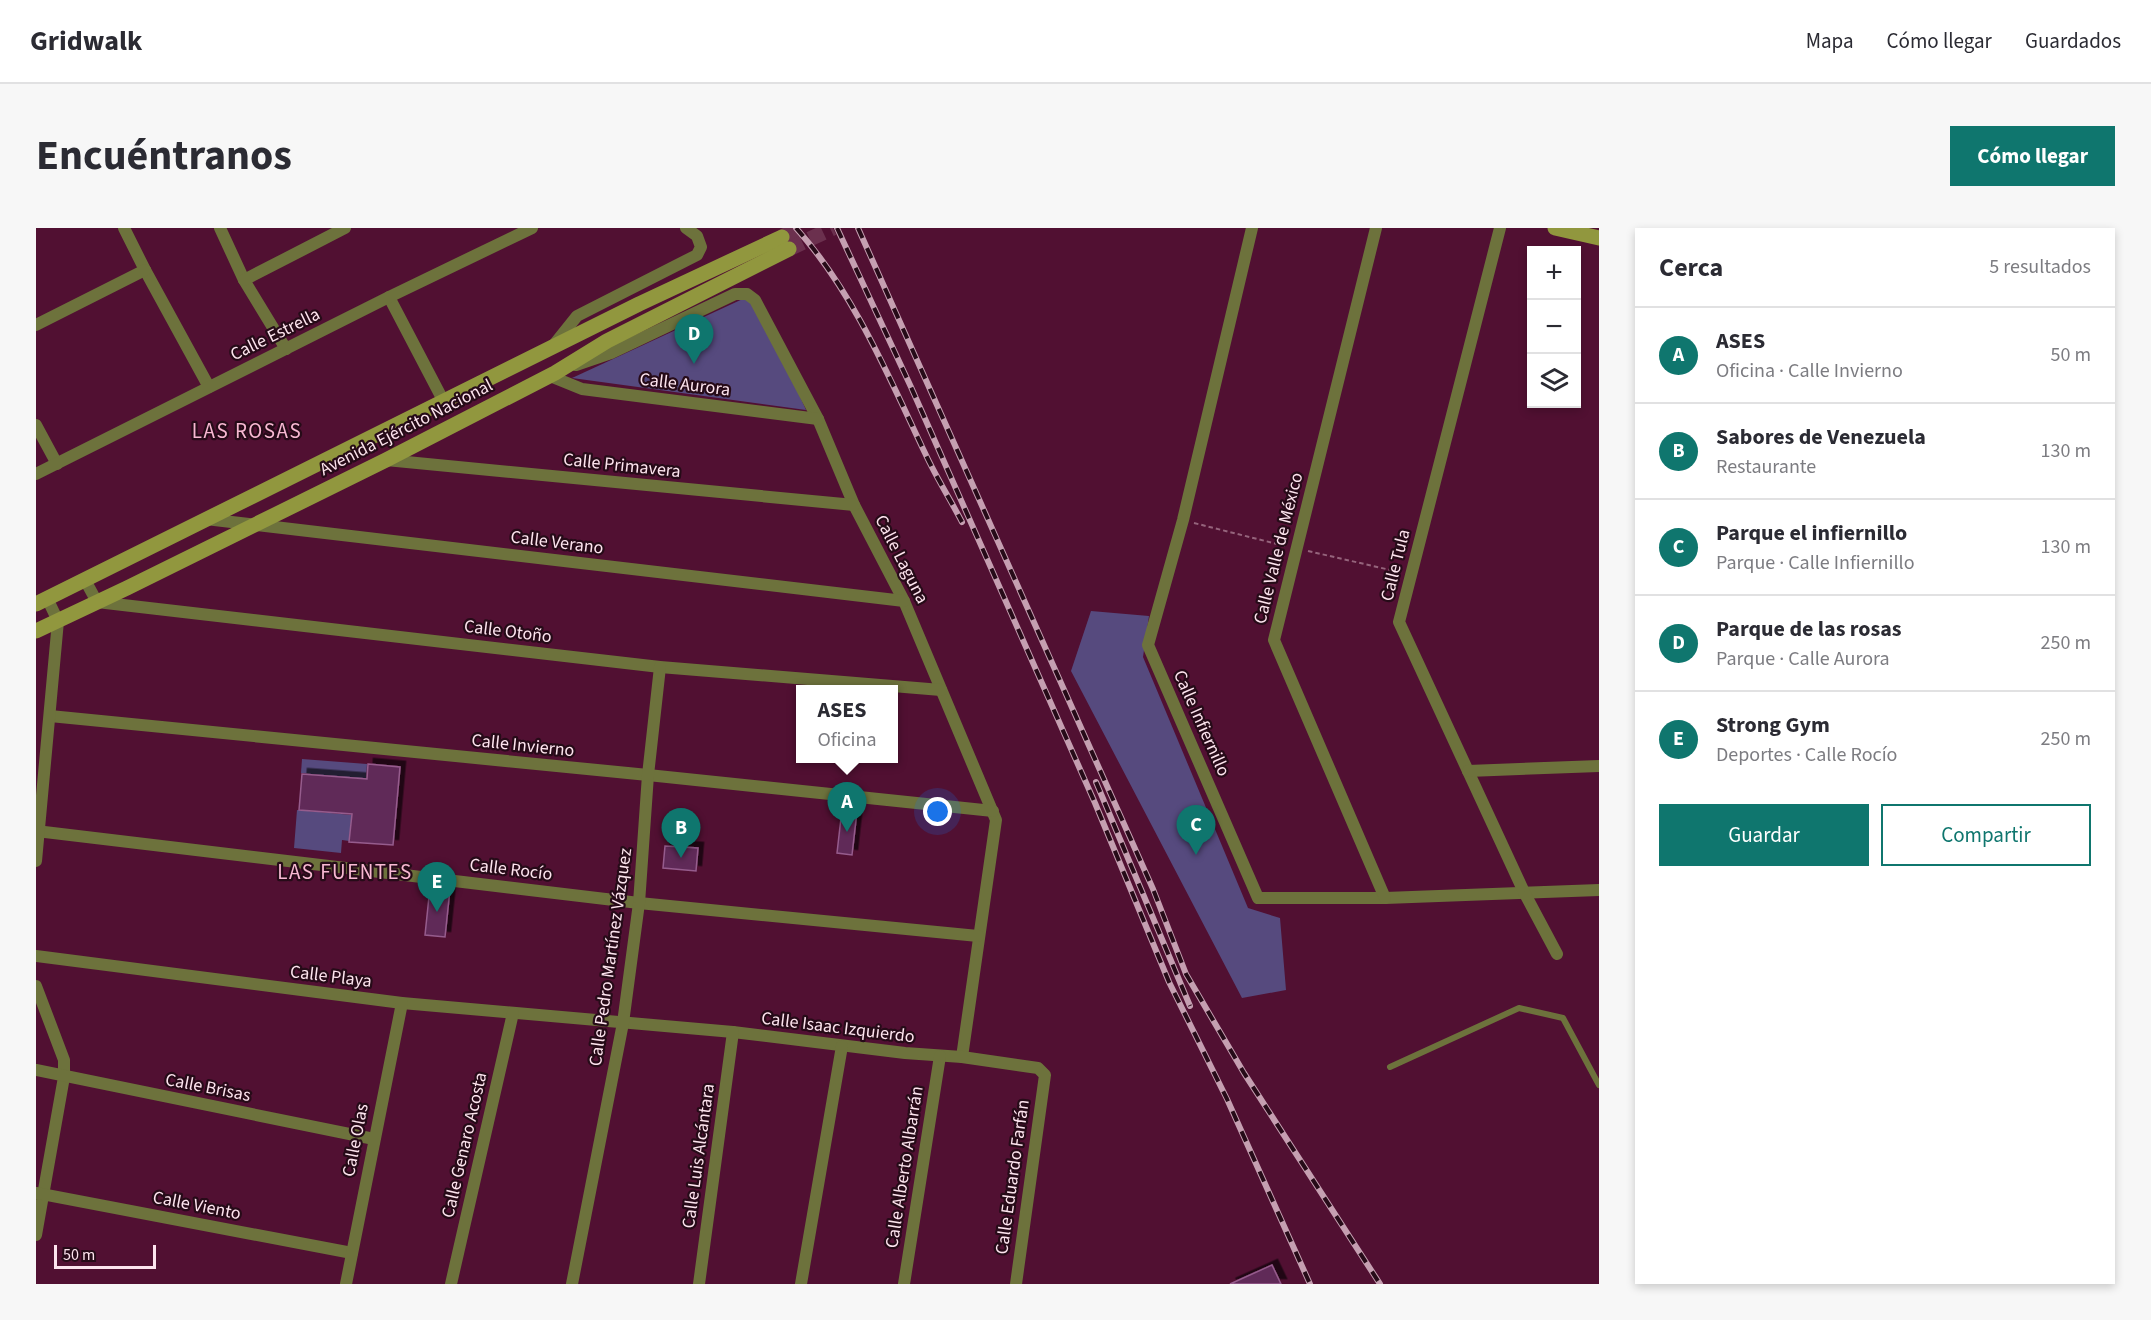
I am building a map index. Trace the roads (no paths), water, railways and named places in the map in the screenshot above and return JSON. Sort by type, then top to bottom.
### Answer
[{"type":"main road","points":[[1555,228],[1599,238]]},
{"type":"main road","name":"Avenida Ejército Nacional","points":[[36,631],[386,460],[553,374],[607,341],[786,243],[727,261],[41,601]]},
{"type":"street","points":[[124,228],[209,387]]},
{"type":"street","points":[[220,228],[244,280],[286,349]]},
{"type":"street","points":[[244,280],[345,228]]},
{"type":"street","name":"Calle Estrella","points":[[36,474],[532,228]]},
{"type":"street","points":[[552,347],[577,316],[697,255],[701,247],[697,236],[686,228]]},
{"type":"street","name":"Calle Infiernillo","points":[[1252,228],[1183,520],[1148,645],[1258,898],[1385,898],[1599,890]]},
{"type":"street","name":"Calle Valle de México","points":[[1376,228],[1274,640],[1385,898]]},
{"type":"street","name":"Calle Tula","points":[[1500,228],[1399,622],[1524,892],[1557,954]]},
{"type":"street","points":[[36,325],[145,270]]},
{"type":"street","name":"Calle Laguna","points":[[553,374],[610,352],[735,294],[747,294],[755,300],[818,419],[854,505],[904,601],[996,820],[962,1057]]},
{"type":"street","points":[[389,297],[444,402]]},
{"type":"street","name":"Calle Aurora","points":[[553,374],[582,389],[818,419]]},
{"type":"street","points":[[36,425],[57,464]]},
{"type":"street","name":"Calle Primavera","points":[[386,460],[854,505]]},
{"type":"street","name":"Calle Verano","points":[[206,519],[904,601]]},
{"type":"street","points":[[85,580],[98,602]]},
{"type":"street","points":[[36,861],[58,621],[41,601]]},
{"type":"street","name":"Calle Otoño","points":[[98,602],[660,667],[880,685]]},
{"type":"street","name":"Calle Pedro Martínez Vázquez","points":[[572,1284],[623,1023],[639,903],[648,775],[660,667]]},
{"type":"street","name":"Calle Otoño","points":[[898,686],[941,690]]},
{"type":"street","name":"Calle Invierno","points":[[50,716],[993,811]]},
{"type":"street","points":[[1468,771],[1599,766]]},
{"type":"street","name":"Calle Rocío","points":[[38,831],[639,903],[978,936]]},
{"type":"street","name":"Calle Playa","points":[[36,956],[402,1003],[623,1023]]},
{"type":"street","points":[[36,986],[64,1060],[64,1077],[40,1194],[36,1235]]},
{"type":"street","name":"Calle Olas","points":[[346,1284],[402,1003]]},
{"type":"street","name":"Calle Genaro Acosta","points":[[451,1284],[513,1013]]},
{"type":"street","name":"Calle Isaac Izquierdo","points":[[623,1023],[734,1032],[842,1046],[962,1057],[1038,1068],[1045,1075]]},
{"type":"street","name":"Calle Luis Alcántara","points":[[699,1284],[734,1032]]},
{"type":"street","points":[[801,1284],[842,1046]]},
{"type":"street","name":"Calle Alberto Albarrán","points":[[904,1284],[940,1056]]},
{"type":"street","name":"Calle Brisas","points":[[36,1070],[374,1139]]},
{"type":"street","name":"Calle Eduardo Farfán","points":[[1016,1284],[1045,1075]]},
{"type":"street","name":"Calle Viento","points":[[40,1194],[352,1253]]},
{"type":"lane","points":[[1390,1067],[1520,1008],[1563,1018],[1599,1085]]},
{"type":"tunnel","points":[[782,237],[799,228]]},
{"type":"tunnel","points":[[789,249],[833,228]]},
{"type":"railway","points":[[796,228],[817,253],[853,307],[929,462],[962,522]]},
{"type":"railway","points":[[837,228],[911,387],[1095,803],[1169,982],[1227,1099],[1310,1284]]},
{"type":"railway","points":[[858,228],[1153,889],[1186,974],[1244,1073],[1380,1284]]},
{"type":"railway","points":[[1096,782],[1190,1006]]},
{"type":"place","name":"Parque de las rosas","points":[[694,364]]},
{"type":"place","name":"ASES","points":[[847,832]]},
{"type":"place","name":"Parque el infiernillo","points":[[1196,855]]},
{"type":"place","name":"Sabores de Venezuela","points":[[681,858]]},
{"type":"place","name":"Strong Gym","points":[[437,912]]},
{"type":"district","name":"LAS ROSAS","points":[[247,431]]},
{"type":"district","name":"LAS FUENTES","points":[[345,872]]}]
